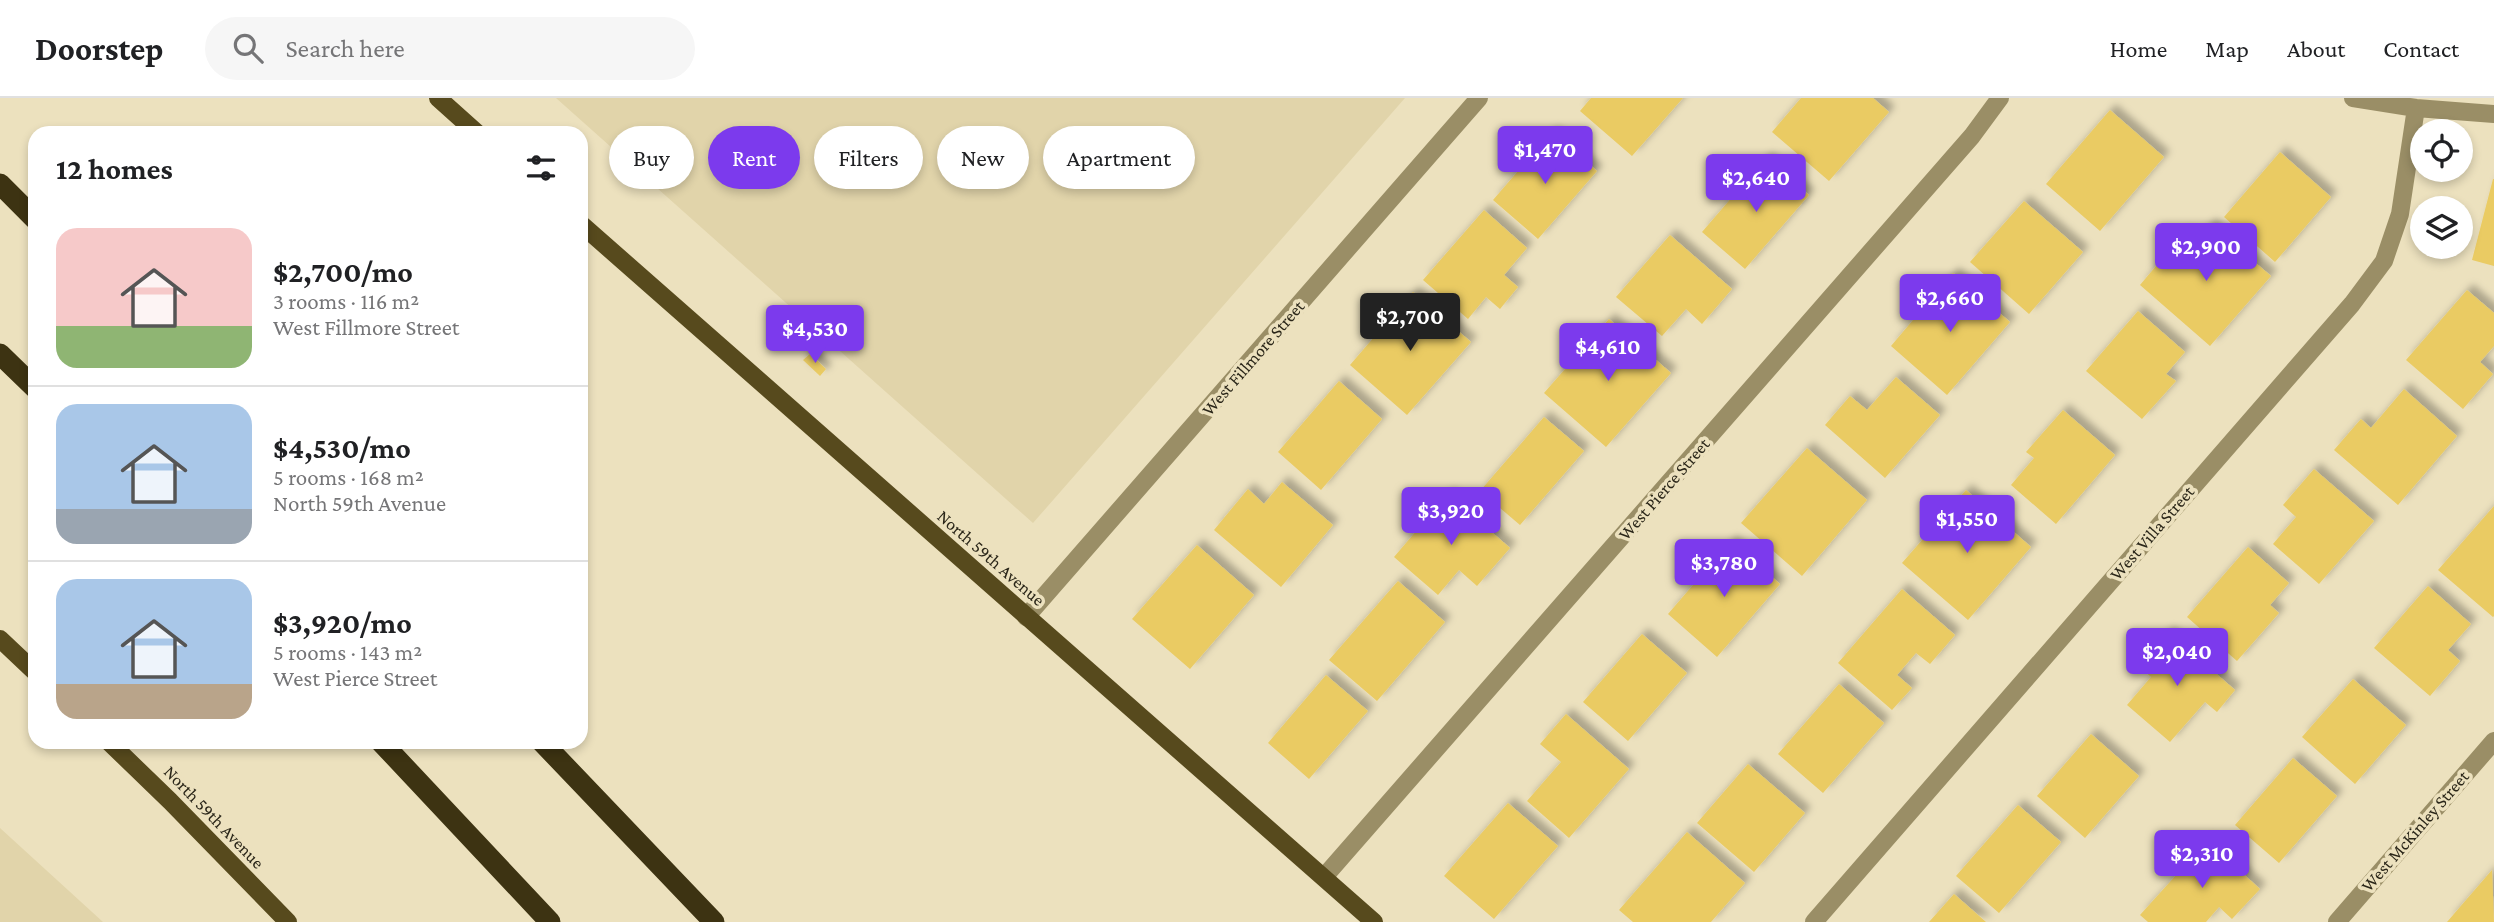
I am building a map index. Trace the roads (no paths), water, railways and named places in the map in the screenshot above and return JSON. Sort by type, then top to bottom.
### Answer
[{"type":"highway","points":[[0,184],[28,212]]},
{"type":"highway","points":[[0,354],[28,381]]},
{"type":"highway","points":[[388,749],[550,922]]},
{"type":"highway","points":[[549,749],[714,922]]},
{"type":"main road","points":[[438,98],[469,126]]},
{"type":"main road","name":"North 59th Avenue","points":[[588,230],[1374,922]]},
{"type":"main road","points":[[0,639],[28,665]]},
{"type":"main road","name":"North 59th Avenue","points":[[115,749],[288,922]]},
{"type":"street","name":"West Fillmore Street","points":[[1026,617],[1479,98]]},
{"type":"street","name":"West Pierce Street","points":[[1324,877],[1963,146],[2000,98]]},
{"type":"street","points":[[2353,98],[2416,108],[2494,114]]},
{"type":"street","name":"West Villa Street","points":[[1814,922],[2352,303],[2384,261],[2400,214],[2416,108]]},
{"type":"street","name":"West McKinley Street","points":[[2337,922],[2494,741]]}]
